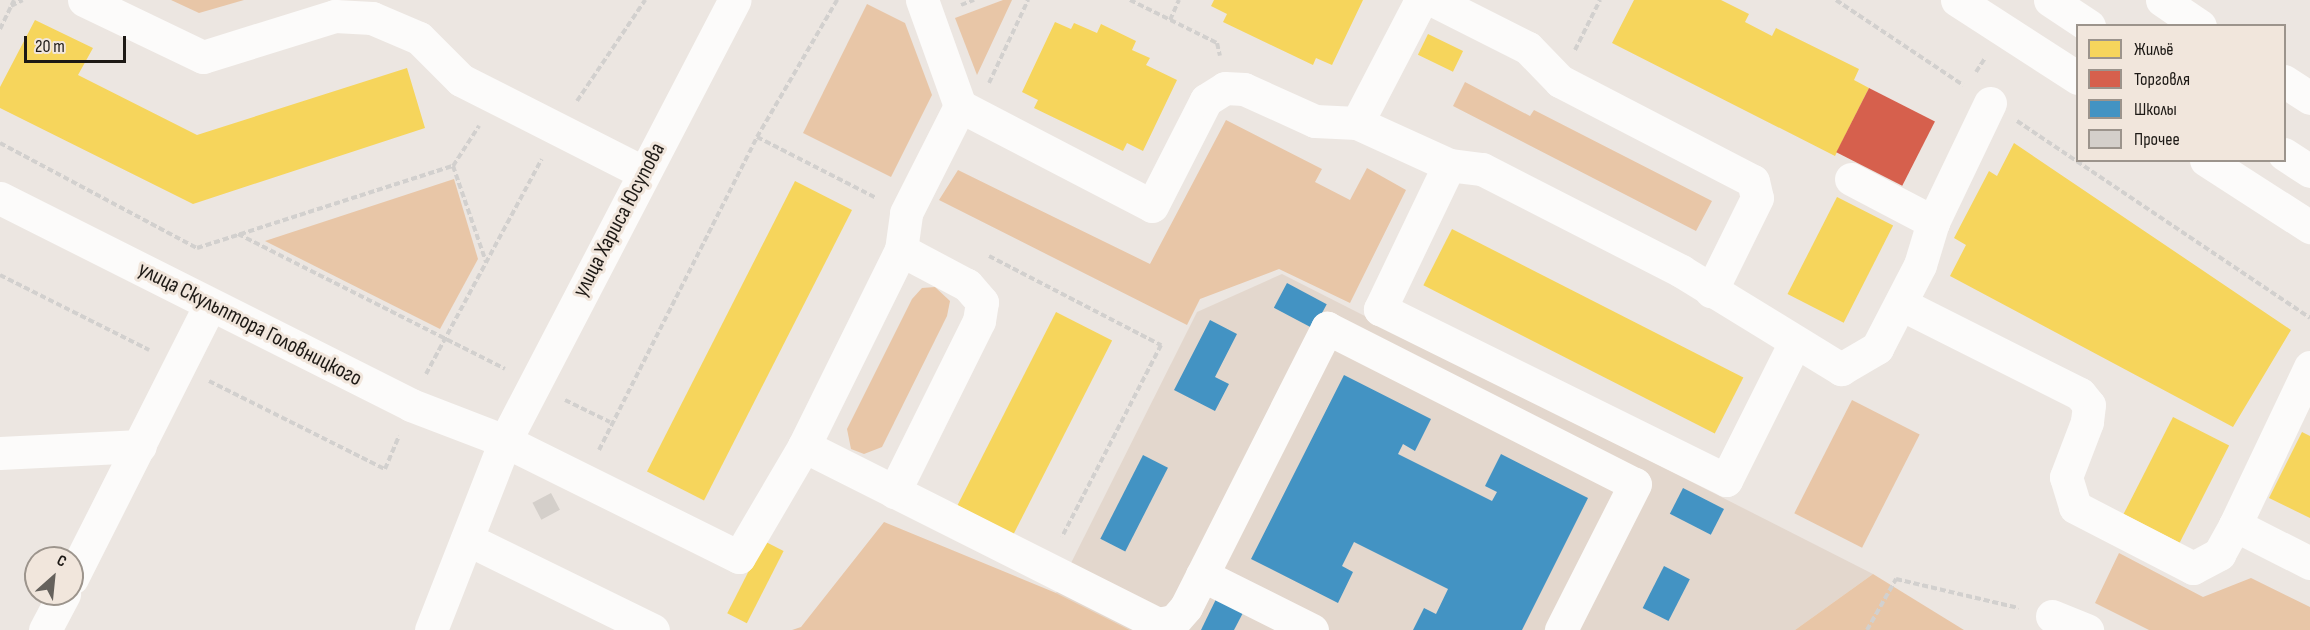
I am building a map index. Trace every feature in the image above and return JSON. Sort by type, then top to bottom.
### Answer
[{"type":"street","points":[[84,0],[203,57],[335,16],[372,18],[419,38],[460,80],[644,173]]},
{"type":"street","name":"улица Хариса Юсупова","points":[[431,630],[505,441],[735,0]]},
{"type":"street","points":[[922,0],[967,110],[1152,206],[1206,100],[1225,88],[1244,89],[1315,121],[1357,123],[1449,165],[1482,169],[1681,271],[1794,344],[1841,369],[1877,348],[1901,304],[1934,222],[1990,103]]},
{"type":"street","points":[[1357,123],[1421,0]]},
{"type":"street","points":[[1433,0],[1528,48],[1560,81],[1753,181],[1759,189],[1711,291]]},
{"type":"street","points":[[1957,0],[2076,77]]},
{"type":"street","points":[[2050,0],[2086,24]]},
{"type":"street","points":[[2162,0],[2197,24]]},
{"type":"street","points":[[2286,82],[2310,98]]},
{"type":"street","points":[[967,110],[906,213],[901,250],[804,446],[1158,624],[1174,621],[1202,575],[1328,328],[1635,484],[1561,630]]},
{"type":"street","points":[[2286,155],[2310,171]]},
{"type":"street","points":[[2209,162],[2310,227]]},
{"type":"street","points":[[1449,165],[1380,309],[1726,480],[1794,344]]},
{"type":"street","points":[[1851,179],[1934,222]]},
{"type":"street","name":"улица Скульптора Головницкого","points":[[0,198],[411,405],[505,441],[739,557],[804,446]]},
{"type":"street","points":[[894,492],[979,321],[982,302],[967,285],[901,250]]},
{"type":"street","points":[[1901,304],[2080,394],[2089,405],[2087,422],[2066,477],[2075,507],[2193,568],[2219,554],[2310,367]]},
{"type":"street","points":[[84,555],[181,367],[210,305]]},
{"type":"street","points":[[0,453],[140,446]]},
{"type":"street","points":[[2235,525],[2310,563]]},
{"type":"street","points":[[467,539],[653,630]]},
{"type":"street","points":[[1202,575],[1312,630]]},
{"type":"street","points":[[45,630],[58,606]]},
{"type":"street","points":[[2052,616],[2087,630]]},
{"type":"path","points":[[0,29],[14,0]]},
{"type":"path","points":[[11,7],[23,0]]},
{"type":"path","points":[[0,275],[385,469],[411,405],[445,338],[558,130],[645,0]]},
{"type":"path","points":[[587,480],[610,422],[757,137],[837,0]]},
{"type":"path","points":[[967,110],[1028,0]]},
{"type":"path","points":[[1130,0],[1217,43],[1225,88]]},
{"type":"path","points":[[1170,20],[1179,0]]},
{"type":"path","points":[[1560,81],[1600,0]]},
{"type":"path","points":[[1837,0],[2076,161]]},
{"type":"path","points":[[0,142],[198,248],[453,166],[497,98]]},
{"type":"path","points":[[2078,162],[2310,318]]},
{"type":"path","points":[[453,166],[486,262]]},
{"type":"path","points":[[238,234],[610,422]]},
{"type":"path","points":[[1868,629],[1896,579],[2052,616]]},
{"type":"shaded area","points":[[171,0],[244,0],[199,13]]},
{"type":"shaded area","points":[[1003,0],[1012,0],[977,75],[955,18]]},
{"type":"shaded area","points":[[867,4],[905,23],[932,95],[891,177],[803,133]]},
{"type":"shaded area","points":[[1465,82],[1530,116],[1534,110],[1712,201],[1696,231],[1453,106]]},
{"type":"shaded area","points":[[1226,120],[1322,169],[1315,182],[1350,200],[1367,168],[1406,190],[1350,303],[1279,269],[1200,299],[1187,325],[939,200],[958,170],[1150,264]]},
{"type":"shaded area","points":[[454,179],[478,259],[440,329],[265,241]]},
{"type":"shaded area","points":[[1282,274],[1873,574],[1795,630],[1130,630],[1056,593],[1197,312]]},
{"type":"shaded area","points":[[935,287],[950,301],[947,316],[882,447],[864,454],[851,449],[847,429],[912,299],[922,288]]},
{"type":"shaded area","points":[[1852,400],[1920,435],[1862,548],[1794,513]]},
{"type":"shaded area","points":[[884,522],[1056,593],[1130,630],[792,630],[801,627]]},
{"type":"shaded area","points":[[2119,553],[2203,597],[2251,578],[2310,607],[2310,630],[2149,630],[2095,603]]},
{"type":"shaded area","points":[[1873,574],[1964,630],[1795,630]]},
{"type":"building: Жильё","points":[[1214,0],[1363,0],[1332,65],[1316,58],[1313,65],[1223,22],[1227,14],[1211,6]]},
{"type":"building: Жильё","points":[[1634,0],[1721,0],[1749,14],[1745,22],[1772,36],[1776,28],[1859,69],[1854,80],[1869,88],[1835,156],[1612,43]]},
{"type":"building: Жильё","points":[[35,20],[93,48],[78,75],[197,135],[407,68],[425,128],[193,204],[0,108],[0,87]]},
{"type":"building: Жильё","points":[[1055,22],[1071,29],[1074,23],[1097,33],[1101,24],[1136,41],[1132,50],[1150,58],[1146,65],[1177,80],[1143,151],[1127,143],[1123,151],[1034,108],[1038,100],[1022,92]]},
{"type":"building: Жильё","points":[[1428,34],[1463,51],[1453,72],[1418,55]]},
{"type":"building: Жильё","points":[[2014,143],[2291,330],[2233,427],[1950,276],[1966,245],[1954,238],[1989,171],[1997,176]]},
{"type":"building: Жильё","points":[[795,181],[852,210],[704,501],[647,471]]},
{"type":"building: Жильё","points":[[1837,197],[1893,226],[1844,323],[1788,294]]},
{"type":"building: Жильё","points":[[1452,229],[1743,377],[1715,434],[1423,285]]},
{"type":"building: Жильё","points":[[1056,312],[1112,341],[1014,534],[957,505]]},
{"type":"building: Жильё","points":[[2173,417],[2229,446],[2180,543],[2124,514]]},
{"type":"building: Жильё","points":[[2302,432],[2310,436],[2310,518],[2269,498]]},
{"type":"building: Жильё","points":[[764,541],[784,551],[747,623],[727,613]]},
{"type":"building: Торговля","points":[[1869,88],[1935,122],[1902,186],[1836,152]]},
{"type":"building: Школы","points":[[1287,283],[1327,304],[1314,329],[1274,308]]},
{"type":"building: Школы","points":[[1210,320],[1237,334],[1215,377],[1229,384],[1215,411],[1174,390]]},
{"type":"building: Школы","points":[[1344,375],[1431,419],[1415,451],[1403,444],[1398,454],[1492,501],[1497,492],[1485,486],[1501,454],[1588,498],[1522,630],[1413,630],[1424,608],[1436,614],[1448,589],[1354,542],[1342,566],[1353,572],[1338,603],[1251,559]]},
{"type":"building: Школы","points":[[1143,455],[1168,468],[1125,551],[1100,539]]},
{"type":"building: Школы","points":[[1683,488],[1724,509],[1711,535],[1670,514]]},
{"type":"building: Школы","points":[[1664,566],[1690,579],[1669,621],[1643,608]]},
{"type":"building: Школы","points":[[1218,595],[1245,609],[1234,630],[1201,630]]},
{"type":"building: Прочее","points":[[551,493],[560,510],[541,520],[532,503]]}]
